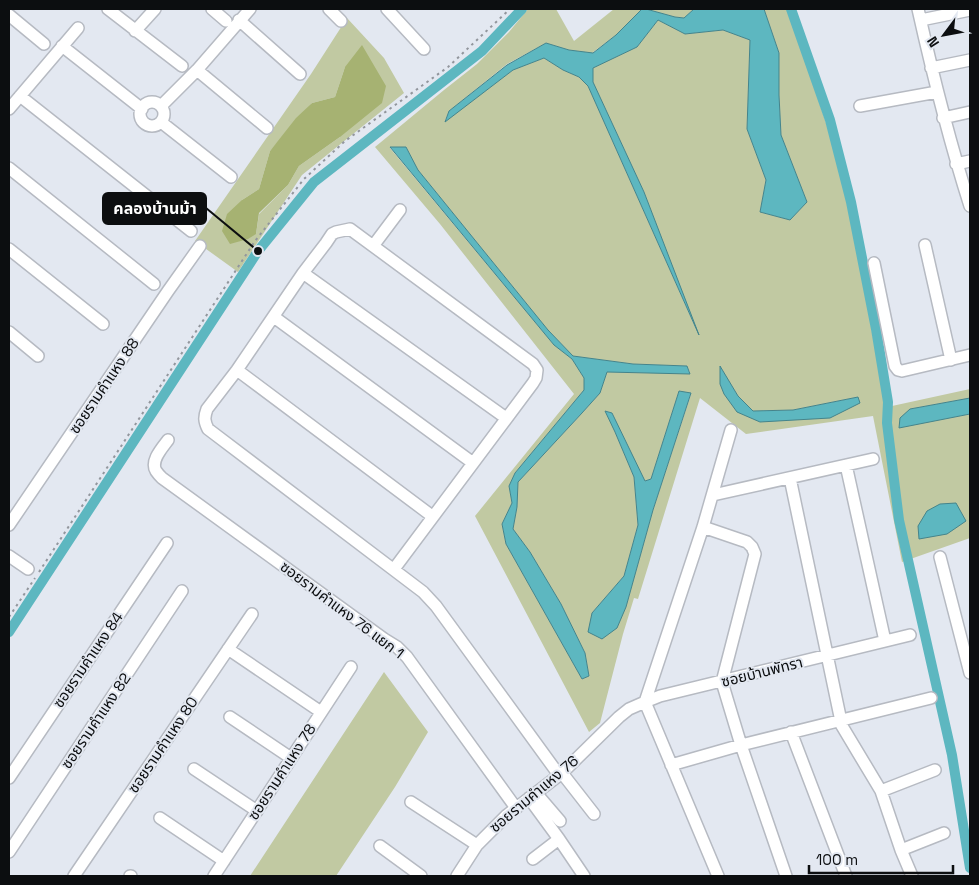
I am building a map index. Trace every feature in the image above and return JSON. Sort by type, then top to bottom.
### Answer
[{"type":"street","points":[[108,9],[182,66]]},
{"type":"street","points":[[135,31],[155,9]]},
{"type":"street","points":[[212,9],[226,21]]},
{"type":"street","points":[[161,106],[197,70],[250,9]]},
{"type":"street","points":[[330,9],[341,21]]},
{"type":"street","points":[[386,9],[424,49]]},
{"type":"street","points":[[970,10],[919,14],[956,164],[970,206]]},
{"type":"street","points":[[9,15],[44,44]]},
{"type":"street","points":[[239,20],[300,74]]},
{"type":"street","points":[[9,109],[78,28]]},
{"type":"street","points":[[62,46],[142,108]]},
{"type":"street","points":[[931,68],[970,60]]},
{"type":"street","points":[[197,70],[266,128]]},
{"type":"street","points":[[860,106],[937,92]]},
{"type":"street","points":[[20,96],[191,231]]},
{"type":"street","points":[[150,102],[158,104],[164,112],[163,120],[154,126],[147,125],[140,116],[142,108],[150,102]]},
{"type":"street","points":[[944,118],[970,112]]},
{"type":"street","points":[[161,122],[231,177]]},
{"type":"street","points":[[956,164],[970,161]]},
{"type":"street","points":[[9,168],[154,284]]},
{"type":"street","points":[[373,246],[400,210]]},
{"type":"street","points":[[394,569],[536,378],[537,370],[533,364],[350,229],[332,234],[208,409],[205,415],[205,422],[208,429],[423,592],[436,606],[561,774],[594,814]]},
{"type":"street","points":[[925,245],[951,360]]},
{"type":"street","name":"ซอยรามคำแหง 88","points":[[9,525],[200,246]]},
{"type":"street","points":[[9,249],[102,324]]},
{"type":"street","points":[[874,263],[895,366],[898,370],[902,371],[970,355]]},
{"type":"street","points":[[303,273],[506,418]]},
{"type":"street","points":[[274,317],[473,463]]},
{"type":"street","points":[[9,332],[38,356]]},
{"type":"street","points":[[237,370],[432,516]]},
{"type":"street","points":[[718,876],[645,702],[703,527],[731,430]]},
{"type":"street","name":"ซอยรามคำแหง 76 แยก 1","points":[[168,440],[158,454],[155,467],[162,478],[397,647],[516,808]]},
{"type":"street","points":[[713,495],[874,459]]},
{"type":"street","points":[[846,466],[885,641]]},
{"type":"street","points":[[790,478],[842,726],[881,791],[912,876]]},
{"type":"street","points":[[703,527],[747,542],[755,554],[722,682],[741,745],[786,876]]},
{"type":"street","name":"ซอยรามคำแหง 84","points":[[10,772],[167,543]]},
{"type":"street","points":[[9,556],[28,568]]},
{"type":"street","points":[[940,556],[970,673]]},
{"type":"street","name":"ซอยรามคำแหง 82","points":[[9,852],[182,591]]},
{"type":"street","name":"ซอยรามคำแหง 80","points":[[74,876],[252,614]]},
{"type":"street","name":"ซอยบ้านพัทรา","points":[[619,717],[629,709],[660,696],[910,635]]},
{"type":"street","points":[[228,649],[321,712]]},
{"type":"street","name":"ซอยรามคำแหง 78","points":[[214,876],[351,667]]},
{"type":"street","points":[[671,765],[791,732],[931,698]]},
{"type":"street","points":[[230,717],[291,758]]},
{"type":"street","name":"ซอยรามคำแหง 76","points":[[457,876],[477,845],[492,829],[561,774],[619,717]]},
{"type":"street","points":[[791,732],[846,876]]},
{"type":"street","points":[[194,769],[257,811]]},
{"type":"street","points":[[881,791],[935,770]]},
{"type":"street","points":[[532,796],[560,821]]},
{"type":"street","points":[[532,796],[584,876]]},
{"type":"street","points":[[412,802],[477,845]]},
{"type":"street","points":[[160,818],[224,861]]},
{"type":"street","points":[[902,850],[944,834]]},
{"type":"street","points":[[533,859],[560,839]]},
{"type":"street","points":[[380,846],[421,876]]},
{"type":"path","points":[[9,618],[255,241],[304,179],[345,140],[448,67],[510,9]]},
{"type":"green space","points":[[528,9],[556,9],[574,41],[614,9],[642,9],[616,35],[592,53],[569,50],[546,43],[507,64],[449,111],[445,121],[513,70],[544,58],[579,77],[588,86],[693,322],[644,192],[593,82],[592,68],[637,47],[658,20],[685,34],[723,30],[750,40],[747,129],[766,180],[760,212],[790,220],[807,202],[781,135],[779,53],[764,9],[788,9],[831,138],[849,202],[885,405],[892,406],[970,389],[970,398],[910,409],[900,427],[970,414],[970,538],[902,562],[873,416],[746,434],[700,398],[638,599],[634,598],[600,723],[589,732],[475,516],[574,394],[440,224],[375,147],[477,64],[509,32]],"holes":[[[406,147],[418,170],[548,330],[573,356],[633,364],[687,366],[690,373],[607,372],[600,393],[518,482],[517,507],[513,529],[530,552],[561,604],[585,653],[589,676],[582,679],[506,544],[502,524],[512,503],[509,486],[515,473],[584,390],[584,378],[572,359],[554,345],[390,148]],[[720,367],[738,396],[753,411],[793,410],[858,397],[760,422],[720,384]],[[679,391],[691,394],[653,510],[626,607],[592,613],[624,576],[638,525],[634,477],[606,411],[612,413],[644,481],[651,479]]]},
{"type":"green space","points":[[646,9],[694,9],[684,18]]},
{"type":"green space","points":[[347,18],[384,58],[404,93],[302,175],[238,272],[195,241],[311,74]],"holes":[[[345,67],[340,137],[299,166],[288,185],[259,214],[256,234],[242,200],[259,189],[270,151],[312,103],[335,97]]]},
{"type":"green space","points":[[362,45],[386,86],[382,103],[340,137],[299,166],[288,185],[259,213],[256,234],[248,239],[230,244],[222,231],[227,214],[242,200],[259,189],[270,151],[296,118],[312,103],[335,97],[345,67]]},
{"type":"green space","points":[[384,672],[428,732],[395,787],[336,876],[250,876]]},
{"type":"water","points":[[642,9],[684,18],[694,9],[764,9],[779,53],[781,135],[807,202],[790,220],[760,212],[766,180],[747,129],[750,40],[723,30],[685,34],[658,20],[637,47],[593,68],[593,82],[644,192],[699,335],[588,86],[579,77],[544,58],[513,70],[445,122],[449,111],[507,65],[546,43],[569,50],[593,53],[616,35]]},
{"type":"water","points":[[390,147],[406,147],[418,170],[548,330],[573,356],[633,364],[687,366],[690,374],[607,372],[600,393],[518,482],[517,507],[513,529],[530,552],[561,604],[585,653],[589,676],[582,679],[506,544],[502,524],[512,503],[509,486],[515,473],[584,390],[584,378],[572,359],[554,345]]},
{"type":"water","points":[[720,366],[738,396],[753,411],[793,410],[858,397],[860,403],[830,418],[760,422],[737,412],[724,394],[720,384]]},
{"type":"water","points":[[679,391],[691,393],[653,510],[626,607],[617,628],[602,639],[588,632],[592,613],[624,576],[638,525],[634,477],[605,411],[612,413],[645,481],[651,479]]},
{"type":"water","points":[[970,398],[970,414],[899,428],[900,418],[910,409]]},
{"type":"water","points":[[956,503],[966,521],[947,534],[919,539],[918,526],[927,511],[940,504]]},
{"type":"waterway","points":[[9,632],[258,251],[314,182],[482,51],[522,9]]},
{"type":"waterway","points":[[791,9],[830,120],[851,202],[888,402],[887,423],[899,520],[952,755],[970,868]]},
{"type":"place","name":"คลองบ้านม้า","points":[[258,251]]}]
